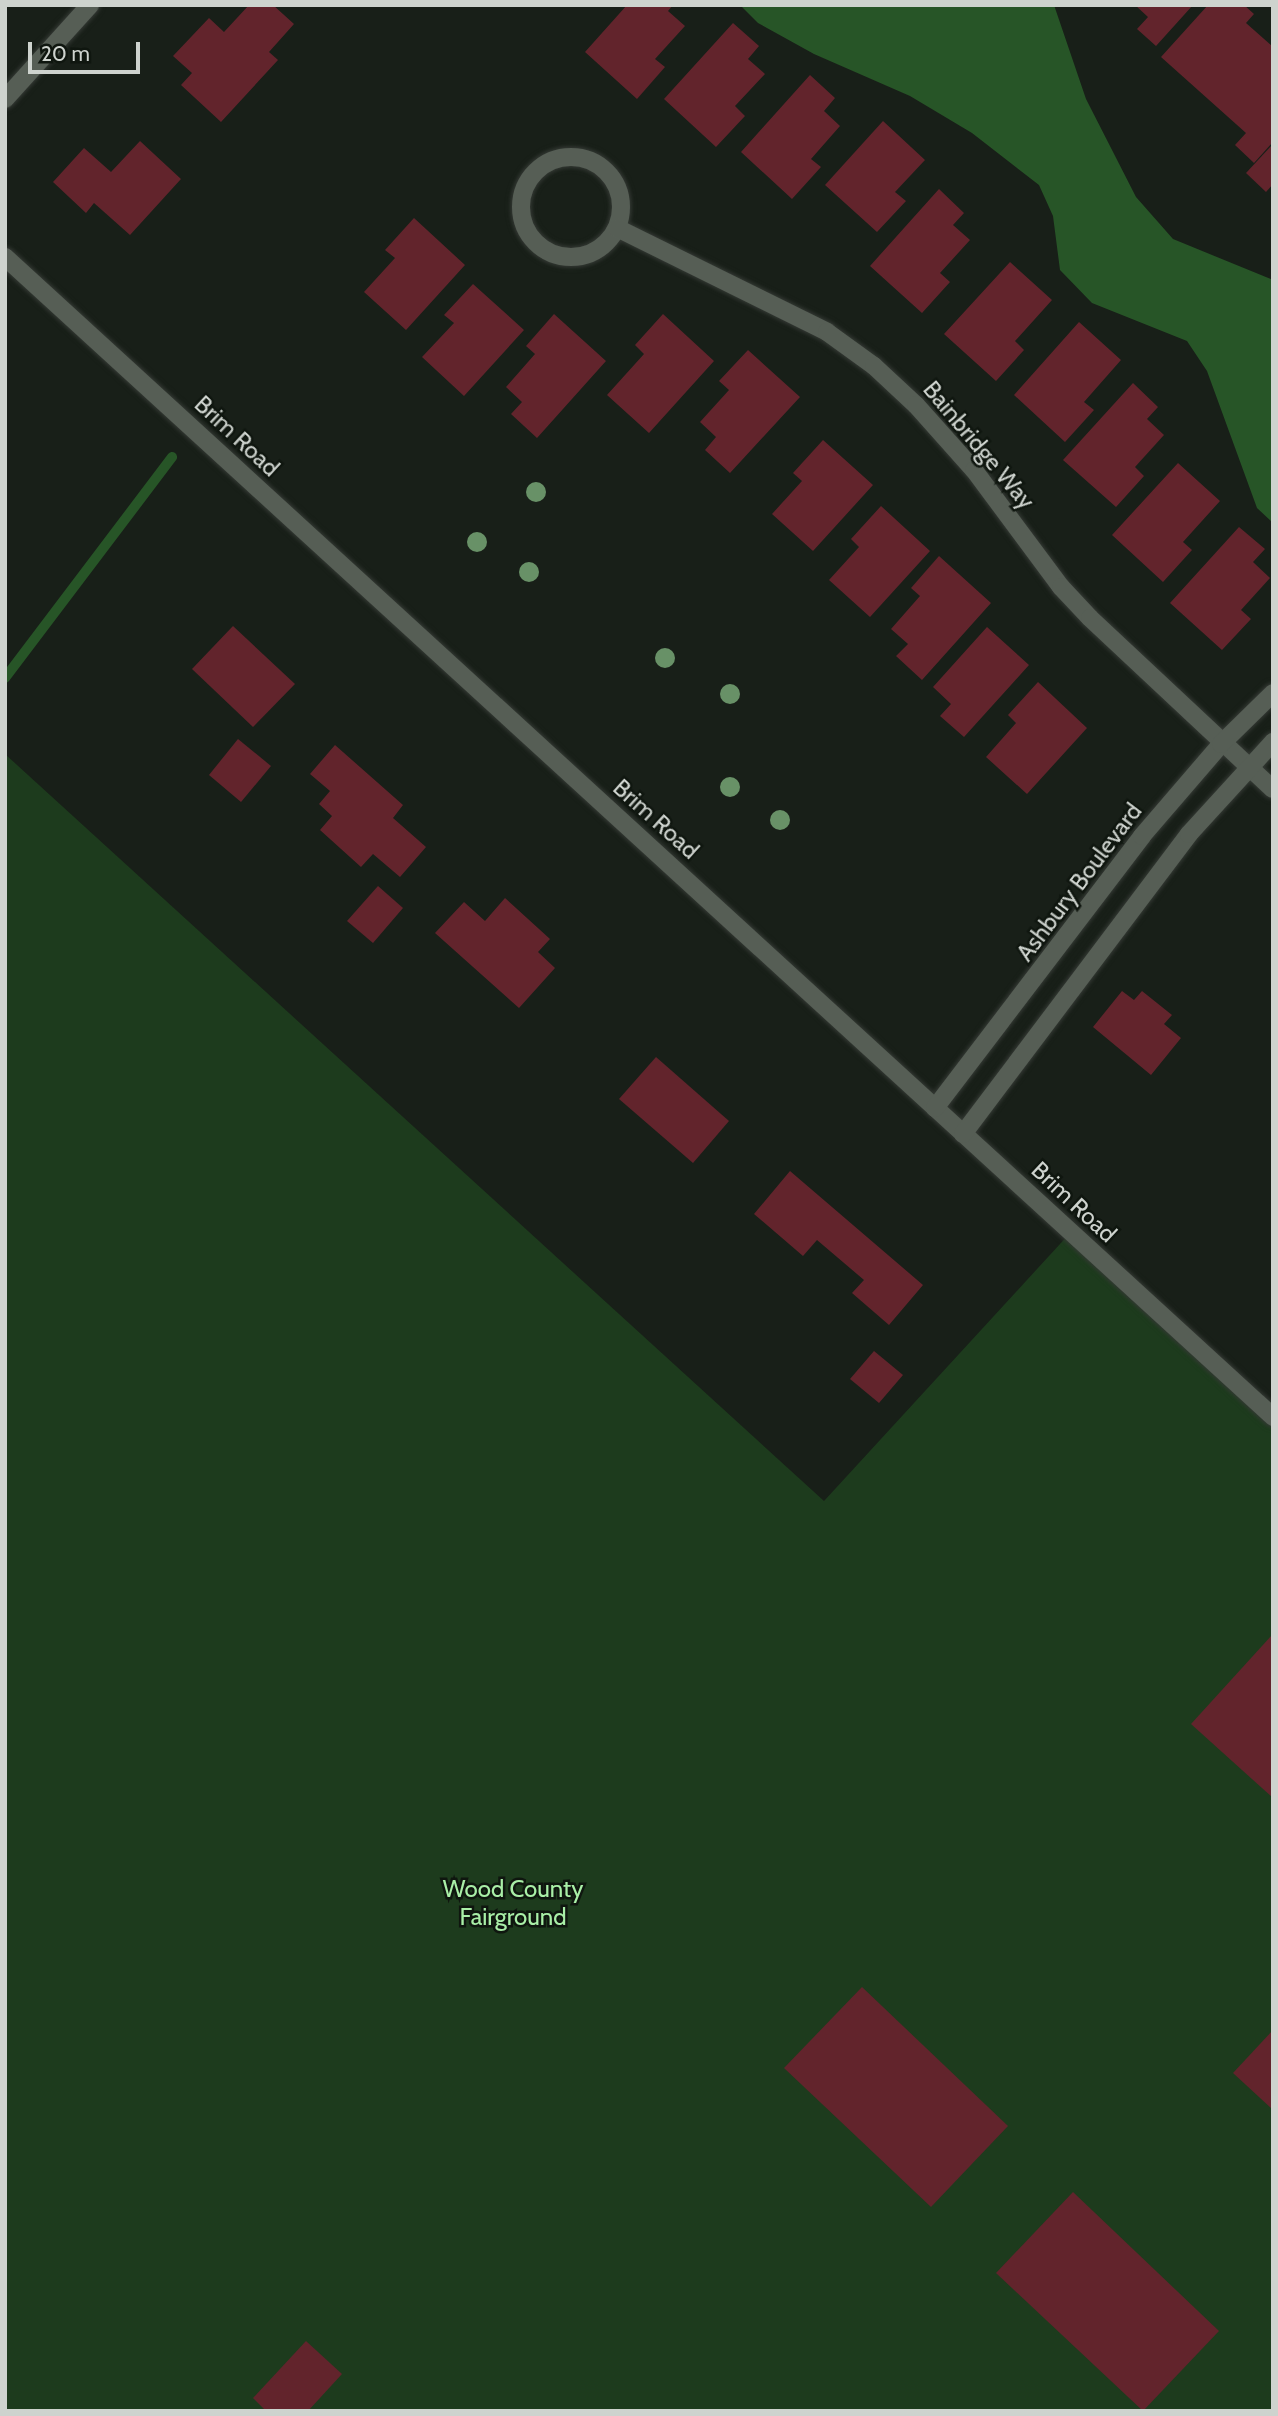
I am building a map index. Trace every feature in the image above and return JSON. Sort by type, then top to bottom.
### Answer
[{"type":"street","points":[[5,99],[90,5]]},
{"type":"street","points":[[559,158],[590,160],[615,181],[620,197],[617,229],[593,253],[559,256],[543,250],[523,223],[523,190],[532,175],[559,158]]},
{"type":"street","name":"Bainbridge Way","points":[[617,229],[827,332],[874,366],[916,405],[974,470],[1061,587],[1221,744],[1273,789]]},
{"type":"street","name":"Brim Road","points":[[5,257],[1273,1417]]},
{"type":"street","name":"Ashbury Boulevard","points":[[935,1108],[1142,836],[1221,744],[1273,693]]},
{"type":"street","points":[[963,1133],[1189,834],[1247,767],[1273,742]]},
{"type":"green space","name":"Wood County Fairground","points":[[5,754],[824,1501],[1071,1232],[1273,1417],[1273,2411],[5,2411]]},
{"type":"shaded area","points":[[740,5],[1054,5],[1086,99],[1136,197],[1173,239],[1273,280],[1273,523],[1257,508],[1207,371],[1187,341],[1092,303],[1060,270],[1053,216],[1039,185],[972,133],[910,96],[814,54],[758,23]]},
{"type":"building","points":[[249,5],[273,5],[294,24],[269,52],[278,60],[221,122],[181,85],[192,73],[173,56],[209,18],[224,32]]},
{"type":"building","points":[[627,5],[673,5],[668,11],[685,26],[655,59],[665,67],[637,99],[585,52]]},
{"type":"building","points":[[1135,5],[1193,5],[1156,46],[1137,29],[1148,17]]},
{"type":"building","points":[[1208,5],[1244,5],[1254,14],[1246,23],[1273,47],[1273,142],[1254,163],[1235,145],[1246,133],[1161,57]]},
{"type":"building","points":[[733,23],[759,46],[748,59],[765,74],[735,106],[745,116],[716,147],[664,99]]},
{"type":"building","points":[[810,75],[835,98],[824,111],[840,126],[811,159],[821,167],[792,199],[741,152]]},
{"type":"building","points":[[883,121],[925,160],[895,192],[906,201],[877,232],[825,185]]},
{"type":"building","points":[[140,141],[181,179],[130,235],[94,203],[86,213],[53,182],[84,148],[111,172]]},
{"type":"building","points":[[1273,144],[1273,184],[1266,192],[1246,173]]},
{"type":"building","points":[[939,189],[964,213],[953,225],[970,240],[940,273],[950,282],[922,313],[870,266]]},
{"type":"building","points":[[414,218],[465,265],[406,330],[364,292],[395,258],[385,250]]},
{"type":"building","points":[[1010,262],[1052,300],[1015,341],[1024,350],[996,381],[944,334]]},
{"type":"building","points":[[473,284],[524,330],[464,396],[422,357],[454,323],[444,315]]},
{"type":"building","points":[[554,314],[606,361],[537,438],[511,414],[522,402],[506,387],[535,354],[526,346]]},
{"type":"building","points":[[663,314],[714,361],[649,433],[607,395],[644,354],[635,345]]},
{"type":"building","points":[[1079,322],[1121,360],[1084,402],[1094,410],[1065,442],[1014,395]]},
{"type":"building","points":[[748,350],[800,397],[730,473],[705,450],[716,437],[700,422],[729,390],[719,381]]},
{"type":"building","points":[[1133,383],[1158,407],[1147,419],[1164,435],[1135,467],[1144,476],[1116,507],[1063,460]]},
{"type":"building","points":[[823,440],[873,485],[813,551],[772,514],[802,481],[793,473]]},
{"type":"building","points":[[1178,463],[1220,501],[1183,542],[1192,550],[1163,582],[1112,535]]},
{"type":"building","points":[[881,506],[930,551],[870,617],[829,580],[859,547],[851,539]]},
{"type":"building","points":[[1239,527],[1265,549],[1253,562],[1270,578],[1241,610],[1251,619],[1222,650],[1170,603]]},
{"type":"building","points":[[939,556],[991,603],[922,680],[896,656],[908,644],[891,629],[920,596],[911,588]]},
{"type":"building","points":[[233,626],[295,684],[253,727],[192,669]]},
{"type":"building","points":[[987,627],[1029,665],[964,737],[940,716],[951,704],[933,687]]},
{"type":"building","points":[[1038,682],[1087,728],[1027,794],[986,757],[1016,723],[1008,715]]},
{"type":"building","points":[[238,739],[271,766],[241,802],[209,775]]},
{"type":"building","points":[[335,745],[403,805],[393,818],[426,847],[400,877],[373,854],[361,867],[320,830],[332,816],[319,804],[330,791],[310,774]]},
{"type":"building","points":[[378,886],[403,908],[373,943],[347,921]]},
{"type":"building","points":[[505,898],[550,939],[538,952],[555,968],[519,1008],[435,933],[464,902],[485,921]]},
{"type":"building","points":[[1122,991],[1134,1000],[1142,991],[1172,1015],[1164,1024],[1181,1038],[1151,1075],[1093,1027]]},
{"type":"building","points":[[656,1057],[729,1121],[693,1163],[619,1099]]},
{"type":"building","points":[[790,1171],[923,1285],[889,1325],[852,1293],[864,1280],[817,1240],[803,1256],[754,1214]]},
{"type":"building","points":[[874,1351],[903,1375],[879,1403],[850,1379]]},
{"type":"building","points":[[1273,1634],[1273,1798],[1191,1724]]},
{"type":"building","points":[[862,1987],[1008,2126],[931,2207],[784,2068]]},
{"type":"building","points":[[1273,2030],[1273,2110],[1233,2073]]},
{"type":"building","points":[[1073,2192],[1219,2331],[1143,2411],[996,2273]]},
{"type":"building","points":[[306,2341],[342,2374],[308,2411],[266,2411],[253,2398]]},
{"type":"waterway","points":[[5,678],[172,457]]}]
